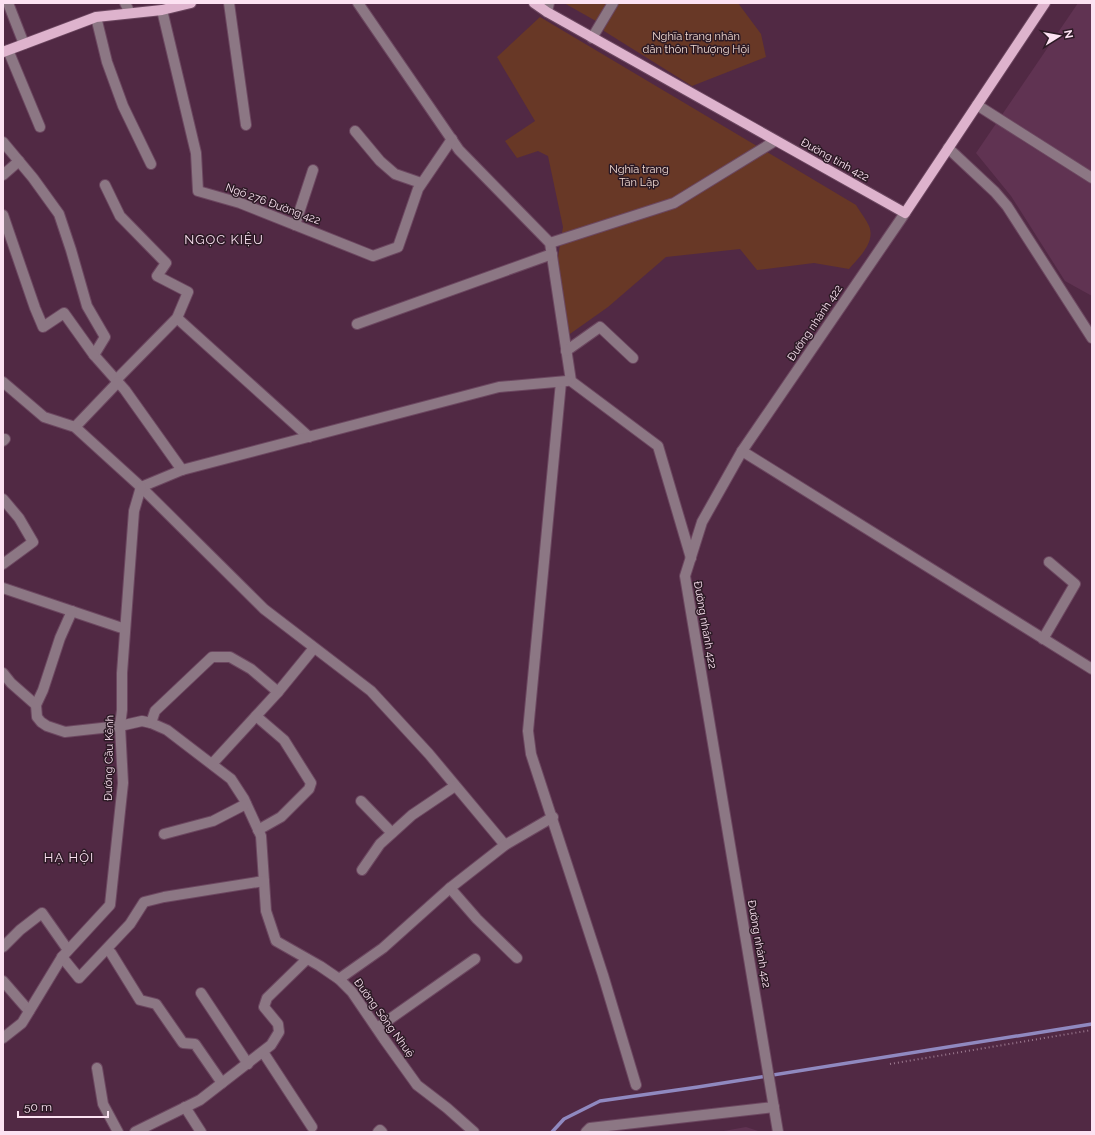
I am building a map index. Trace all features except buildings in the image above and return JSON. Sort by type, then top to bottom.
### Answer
[{"type":"main road","points":[[6,51],[96,18],[162,10],[191,3]]},
{"type":"main road","name":"Đường tỉnh 422","points":[[534,3],[548,7],[592,38],[905,213]]},
{"type":"main road","points":[[905,213],[1045,3]]},
{"type":"street","points":[[8,3],[24,44]]},
{"type":"street","points":[[125,3],[130,13]]},
{"type":"street","points":[[229,3],[246,125]]},
{"type":"street","points":[[358,3],[459,150],[550,243],[566,351],[566,381],[528,730],[531,754],[553,817],[636,1085]]},
{"type":"street","points":[[592,38],[613,3]]},
{"type":"street","name":"Ngõ 276 Đường 422","points":[[162,10],[196,153],[198,191],[240,203],[373,256],[398,247],[418,188],[452,139]]},
{"type":"street","points":[[96,18],[108,62],[123,106],[151,164]]},
{"type":"street","points":[[6,51],[40,127]]},
{"type":"street","points":[[977,105],[1092,178]]},
{"type":"street","points":[[355,131],[380,161],[394,174],[421,183]]},
{"type":"street","points":[[550,243],[674,203],[775,141]]},
{"type":"street","points":[[3,142],[33,178],[59,214],[87,306],[105,337],[94,355]]},
{"type":"street","points":[[948,148],[995,192],[1007,206],[1092,338]]},
{"type":"street","points":[[3,174],[19,161]]},
{"type":"street","points":[[295,225],[313,170]]},
{"type":"street","points":[[75,428],[177,318],[188,292],[157,276],[166,263],[120,216],[105,185]]},
{"type":"street","name":"Đường nhánh 422","points":[[778,1132],[685,576],[702,522],[742,451],[905,213]]},
{"type":"street","points":[[3,216],[34,308],[43,327],[64,313],[94,355],[125,390],[182,470]]},
{"type":"street","points":[[357,324],[552,254]]},
{"type":"street","points":[[177,318],[309,437]]},
{"type":"street","points":[[566,351],[600,327],[633,358]]},
{"type":"street","points":[[141,487],[182,470],[499,386],[566,381],[658,446],[691,558]]},
{"type":"street","points":[[3,382],[44,417],[75,428],[141,487],[264,609],[371,691],[428,754],[505,845]]},
{"type":"street","points":[[742,451],[1092,669]]},
{"type":"street","name":"Đường Cầu Kênh","points":[[3,1038],[22,1023],[65,954],[110,905],[123,783],[120,726],[125,629],[134,511],[141,487]]},
{"type":"street","points":[[3,499],[19,518],[33,542],[3,564]]},
{"type":"street","points":[[1043,639],[1075,584],[1049,562]]},
{"type":"street","points":[[3,588],[125,629]]},
{"type":"street","points":[[72,611],[60,638],[43,690],[36,705],[38,717],[41,722],[47,726],[65,732],[142,722],[151,723],[155,712],[212,657],[230,656],[251,669],[278,692]]},
{"type":"street","points":[[212,764],[278,692],[314,648]]},
{"type":"street","points":[[3,673],[11,683],[36,705]]},
{"type":"street","points":[[256,716],[284,740],[311,783],[309,789],[281,817],[258,830]]},
{"type":"street","name":"Đường Sông Nhuệ","points":[[151,723],[166,730],[231,779],[246,804],[261,836],[266,911],[276,941],[320,966],[339,979],[352,992],[417,1085],[447,1108],[474,1132]]},
{"type":"street","points":[[362,870],[380,844],[392,833],[412,815],[455,786]]},
{"type":"street","points":[[361,801],[392,833]]},
{"type":"street","points":[[164,834],[213,821],[246,804]]},
{"type":"street","points":[[339,979],[383,948],[450,888],[505,845],[553,817]]},
{"type":"street","points":[[3,947],[20,930],[42,913],[79,978],[130,924],[144,902],[164,897],[264,881]]},
{"type":"street","points":[[450,888],[477,919],[517,958]]},
{"type":"street","points":[[111,953],[140,1000],[156,1004],[183,1043],[195,1044],[222,1083]]},
{"type":"street","points":[[134,1132],[200,1100],[271,1045],[279,1032],[278,1024],[264,1007],[267,998],[307,959]]},
{"type":"street","points":[[377,1028],[475,959]]},
{"type":"street","points":[[3,981],[29,1011]]},
{"type":"street","points":[[202,993],[248,1064]]},
{"type":"street","points":[[263,1052],[312,1126]]},
{"type":"street","points":[[97,1068],[103,1104],[118,1132]]},
{"type":"street","points":[[586,1132],[590,1128],[773,1102]]},
{"type":"street","points":[[185,1107],[201,1132]]},
{"type":"street","points":[[378,1132],[380,1130],[382,1132]]},
{"type":"path","points":[[890,1064],[1092,1030]]},
{"type":"shaded area","points":[[1078,3],[1092,3],[1092,296],[1065,281],[1011,196],[976,153]]},
{"type":"shaded area","points":[[746,1127],[761,1132],[718,1132]]},
{"type":"green space","name":"Nghĩa trang nhân dân thôn Thượng Hội","points":[[564,3],[738,3],[761,34],[766,57],[692,86],[604,31],[603,25]]},
{"type":"green space","name":"Nghĩa trang Tân Lập","points":[[540,17],[856,205],[868,223],[871,232],[865,250],[849,269],[814,263],[757,270],[740,249],[666,257],[608,307],[567,336],[557,263],[563,227],[548,156],[538,151],[517,158],[505,141],[535,121],[497,57]]},
{"type":"waterway","points":[[552,1132],[564,1119],[600,1101],[698,1087],[1092,1024]]},
{"type":"district","name":"NGỌC KIỆU","points":[[224,239]]},
{"type":"district","name":"HẠ HỘI","points":[[69,857]]}]
